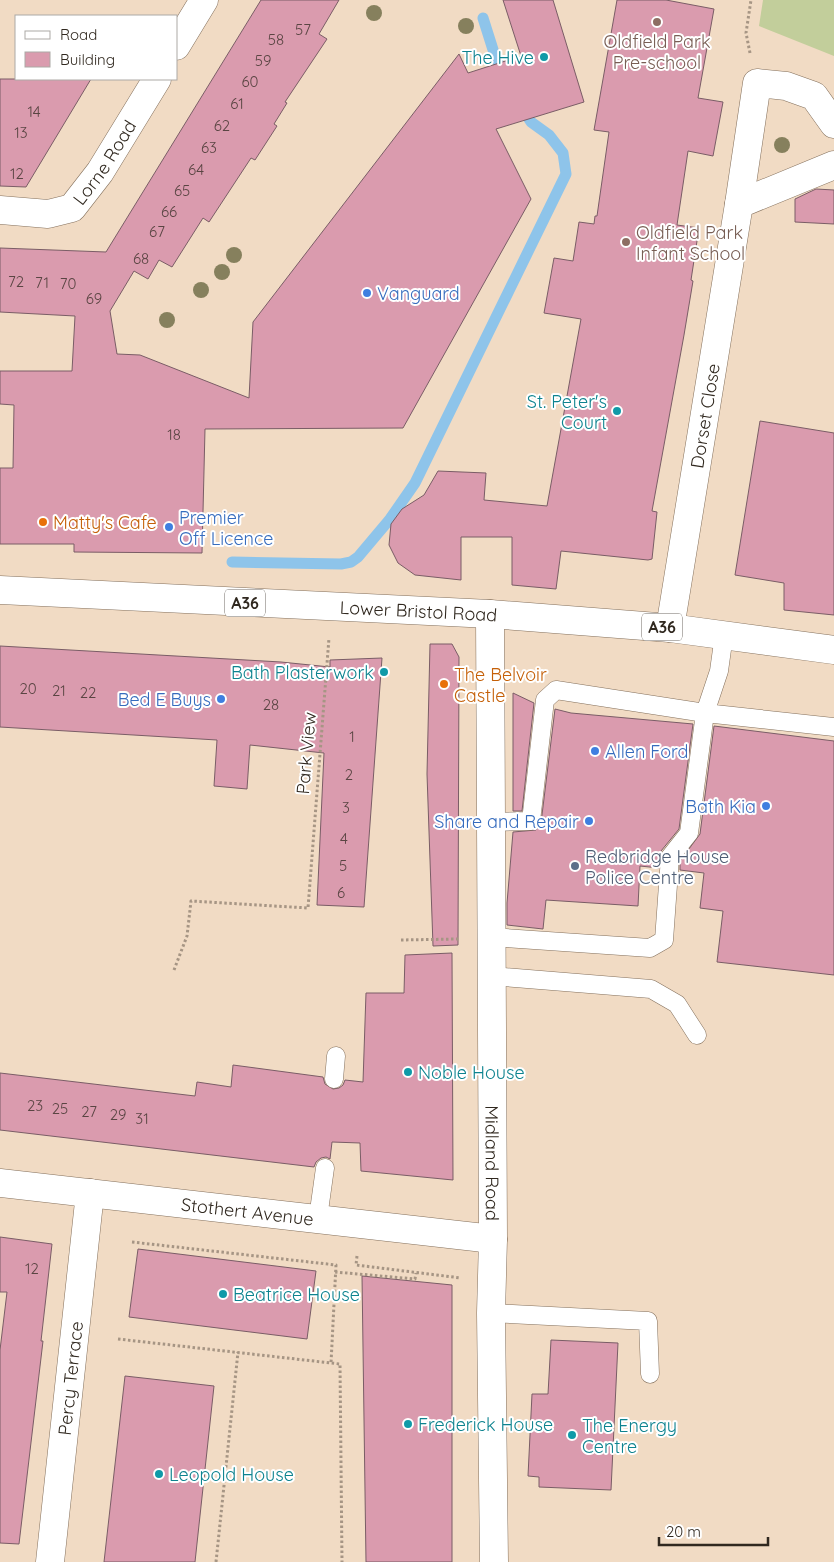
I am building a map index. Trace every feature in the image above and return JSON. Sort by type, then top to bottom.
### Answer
[{"type":"main road","points":[[178,43],[204,0]]},
{"type":"main road","name":"Lorne Road","points":[[0,210],[48,214],[72,208],[100,172],[156,80]]},
{"type":"main road","points":[[757,83],[786,86],[814,96],[834,124]]},
{"type":"main road","name":"Dorset Close","points":[[670,628],[757,83]]},
{"type":"main road","points":[[739,204],[834,165]]},
{"type":"main road","name":"Lower Bristol Road","points":[[0,590],[332,608],[490,614],[670,628],[834,650]]},
{"type":"main road","name":"Midland Road","points":[[490,614],[493,1239],[491,1313],[494,1562]]},
{"type":"main road","name":"Stothert Avenue","points":[[0,1183],[493,1239]]},
{"type":"main road","name":"Percy Terrace","points":[[50,1562],[90,1193]]},
{"type":"lane","points":[[491,938],[650,948],[664,940],[670,857],[689,833],[705,713],[719,671],[724,635]]},
{"type":"lane","points":[[491,822],[531,821],[545,700],[556,690],[705,713],[834,727]]},
{"type":"lane","points":[[491,976],[651,988],[677,1004],[697,1035]]},
{"type":"lane","points":[[334,1079],[336,1056]]},
{"type":"lane","points":[[318,1218],[325,1168]]},
{"type":"lane","points":[[491,1313],[648,1321],[650,1374]]},
{"type":"path","points":[[751,0],[746,33],[757,83]]},
{"type":"path","name":"Park View","points":[[174,970],[187,936],[191,901],[308,908],[332,608]]},
{"type":"path","points":[[401,940],[464,939]]},
{"type":"path","points":[[359,1223],[356,1265],[469,1279]]},
{"type":"path","points":[[132,1242],[336,1265],[331,1363]]},
{"type":"path","points":[[335,1272],[415,1279],[416,1272]]},
{"type":"path","points":[[118,1339],[340,1364],[342,1562]]},
{"type":"path","points":[[216,1562],[238,1352]]},
{"type":"green space","points":[[763,0],[834,0],[834,56],[759,26]]},
{"type":"building","points":[[261,0],[339,0],[319,34],[327,39],[285,102],[287,103],[274,124],[277,126],[255,160],[251,158],[209,222],[203,218],[172,267],[159,260],[148,279],[134,271],[110,311],[117,354],[140,355],[249,398],[253,322],[459,54],[468,73],[521,56],[503,0],[553,0],[584,102],[496,129],[531,199],[403,428],[205,429],[202,553],[74,552],[74,544],[0,544],[0,468],[13,468],[14,405],[0,404],[0,371],[72,371],[75,316],[0,312],[0,248],[106,252]]},
{"type":"building","points":[[617,0],[666,0],[714,9],[698,98],[723,102],[713,156],[688,151],[677,225],[699,228],[691,280],[693,281],[652,511],[657,512],[652,559],[561,551],[556,589],[512,585],[512,537],[461,537],[461,580],[415,575],[398,563],[389,545],[391,524],[402,509],[424,495],[438,471],[486,473],[484,500],[547,506],[581,319],[544,313],[554,258],[573,261],[579,222],[594,224],[595,216],[597,216],[609,132],[594,130]]},
{"type":"building","points":[[0,79],[90,80],[26,187],[0,186]]},
{"type":"building","points":[[816,189],[834,190],[834,224],[795,222],[795,199]]},
{"type":"building","points":[[760,421],[834,433],[834,615],[784,610],[784,583],[735,575]]},
{"type":"building","points":[[430,644],[452,644],[459,657],[458,945],[433,946],[427,774]]},
{"type":"building","points":[[0,646],[281,662],[330,667],[330,660],[382,658],[364,907],[317,905],[324,753],[250,745],[247,789],[214,786],[217,740],[0,727]]},
{"type":"building","points":[[513,693],[534,703],[522,811],[513,811]]},
{"type":"building","points":[[555,709],[571,713],[693,724],[679,829],[661,851],[659,868],[640,866],[638,906],[546,900],[543,929],[507,925],[513,832],[536,830],[541,823]]},
{"type":"building","name":"Bath Kia","points":[[714,726],[834,741],[834,975],[717,962],[723,911],[700,908],[704,873],[680,870],[680,861],[700,834]]},
{"type":"building","name":"Noble House","points":[[452,953],[453,1180],[361,1171],[360,1143],[332,1142],[330,1159],[326,1157],[321,1158],[314,1167],[0,1130],[0,1073],[195,1096],[197,1082],[231,1087],[233,1065],[323,1077],[325,1084],[333,1089],[343,1085],[345,1080],[363,1082],[366,993],[404,993],[405,955]]},
{"type":"building","points":[[0,1237],[52,1244],[41,1341],[43,1341],[19,1544],[0,1543],[0,1350],[7,1292],[0,1292]]},
{"type":"building","name":"Beatrice House","points":[[138,1249],[316,1271],[307,1339],[129,1317]]},
{"type":"building","name":"Frederick House","points":[[362,1276],[452,1285],[452,1562],[366,1562]]},
{"type":"building","name":"The Energy Centre","points":[[551,1340],[618,1343],[611,1490],[539,1487],[539,1477],[528,1476],[532,1394],[548,1394]]},
{"type":"building","name":"Leopold House","points":[[125,1376],[214,1386],[195,1562],[104,1562]]},
{"type":"waterway","points":[[483,18],[495,56],[505,77]]},
{"type":"waterway","points":[[232,562],[341,564],[351,562],[358,557],[390,519],[415,483],[566,174],[563,153],[549,135],[531,122],[521,107]]},
{"type":"place","name":"Oldfield Park Pre-school","points":[[657,22]]},
{"type":"place","name":"The Hive","points":[[544,57]]},
{"type":"place","name":"Oldfield Park Infant School","points":[[626,242]]},
{"type":"place","name":"Vanguard","points":[[367,293]]},
{"type":"place","name":"St. Peter's Court","points":[[617,411]]},
{"type":"place","name":"Matty's Cafe","points":[[43,522]]},
{"type":"place","name":"Premier Off Licence","points":[[169,527]]},
{"type":"place","name":"Bath Plasterwork","points":[[384,672]]},
{"type":"place","name":"The Belvoir Castle","points":[[444,684]]},
{"type":"place","name":"Bed E Buys","points":[[221,699]]},
{"type":"place","name":"Allen Ford","points":[[595,751]]},
{"type":"place","name":"Bath Kia","points":[[766,806]]},
{"type":"place","name":"Share and Repair","points":[[589,821]]},
{"type":"place","name":"Redbridge House Police Centre","points":[[575,866]]},
{"type":"place","name":"Noble House","points":[[408,1072]]},
{"type":"place","name":"Beatrice House","points":[[223,1294]]},
{"type":"place","name":"Frederick House","points":[[408,1424]]},
{"type":"place","name":"The Energy Centre","points":[[572,1435]]},
{"type":"place","name":"Leopold House","points":[[159,1474]]}]
